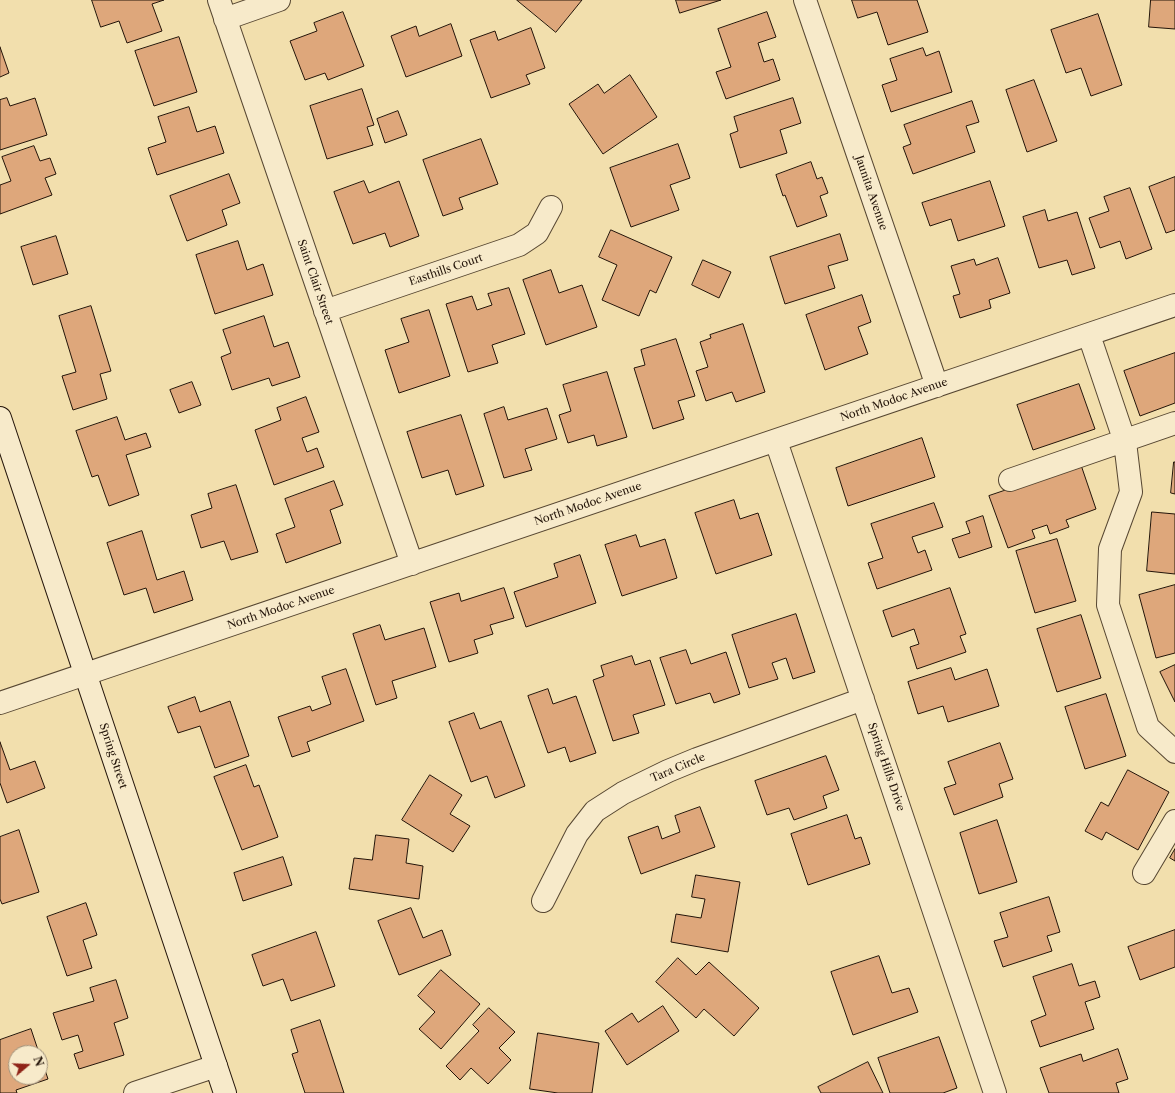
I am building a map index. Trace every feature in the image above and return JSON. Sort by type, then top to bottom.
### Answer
[{"type":"street","points":[[222,9],[279,0]]},
{"type":"street","name":"Jaunita Avenue","points":[[805,0],[936,386]]},
{"type":"street","name":"Saint Clair Street","points":[[222,9],[412,564]]},
{"type":"street","name":"Easthills Court","points":[[326,311],[519,245],[537,233],[551,207]]},
{"type":"street","name":"North Modoc Avenue","points":[[0,703],[1175,305]]},
{"type":"street","points":[[1089,335],[1124,442],[1131,492],[1110,549],[1108,605],[1148,727],[1175,752]]},
{"type":"street","name":"Spring Street","points":[[0,418],[225,1093]]},
{"type":"street","points":[[1010,480],[1124,442],[1175,423]]},
{"type":"street","name":"Spring Hills Drive","points":[[776,441],[995,1093]]},
{"type":"street","name":"Tara Circle","points":[[543,901],[577,834],[595,811],[623,793],[668,771],[697,759],[863,700]]},
{"type":"street","points":[[1144,873],[1175,821]]},
{"type":"street","points":[[135,1093],[216,1066]]},
{"type":"building","points":[[92,0],[164,0],[152,4],[162,31],[127,43],[119,21],[101,27]]},
{"type":"building","points":[[517,0],[582,0],[556,32]]},
{"type":"building","points":[[676,0],[721,0],[680,13]]},
{"type":"building","points":[[852,0],[917,0],[928,32],[888,45],[877,12],[858,18]]},
{"type":"building","points":[[1151,0],[1175,0],[1175,29],[1149,27]]},
{"type":"building","points":[[343,12],[364,66],[328,80],[325,73],[305,80],[290,41],[317,31],[314,23]]},
{"type":"building","points":[[767,12],[776,37],[758,43],[764,62],[773,59],[780,80],[726,99],[716,72],[731,67],[718,29]]},
{"type":"building","points":[[1098,14],[1122,85],[1091,96],[1081,68],[1066,73],[1051,30]]},
{"type":"building","points":[[451,24],[462,56],[406,77],[391,36],[416,26],[419,36]]},
{"type":"building","points":[[531,28],[545,68],[526,75],[530,84],[491,98],[470,40],[495,31],[498,40]]},
{"type":"building","points":[[179,37],[197,92],[154,106],[135,51]]},
{"type":"building","points":[[0,47],[9,73],[0,77]]},
{"type":"building","points":[[923,48],[926,56],[939,51],[952,92],[891,112],[882,85],[897,80],[890,59]]},
{"type":"building","points":[[630,75],[657,117],[603,154],[569,104],[598,84],[604,93]]},
{"type":"building","points":[[1034,80],[1057,141],[1027,152],[1006,90]]},
{"type":"building","points":[[362,89],[374,125],[367,127],[373,145],[327,159],[310,106]]},
{"type":"building","points":[[7,98],[10,106],[35,98],[47,135],[0,150],[0,100]]},
{"type":"building","points":[[793,98],[801,123],[780,130],[787,153],[740,168],[730,134],[738,131],[734,117]]},
{"type":"building","points":[[972,101],[979,122],[966,126],[975,152],[913,174],[903,147],[911,144],[904,125]]},
{"type":"building","points":[[189,107],[197,132],[215,126],[224,153],[157,175],[148,148],[166,142],[158,117]]},
{"type":"building","points":[[398,111],[407,135],[385,143],[377,119]]},
{"type":"building","points":[[481,139],[498,184],[459,198],[463,209],[443,216],[423,160]]},
{"type":"building","points":[[678,144],[690,178],[670,185],[679,210],[631,227],[610,168]]},
{"type":"building","points":[[34,146],[40,161],[50,158],[56,174],[45,178],[52,195],[0,214],[0,185],[11,181],[2,157]]},
{"type":"building","points":[[811,162],[817,179],[822,177],[828,193],[820,196],[827,216],[797,227],[785,195],[783,196],[776,175]]},
{"type":"building","points":[[229,174],[240,203],[222,210],[227,225],[187,241],[170,196]]},
{"type":"building","points":[[1175,177],[1175,230],[1166,233],[1149,187]]},
{"type":"building","points":[[364,181],[369,193],[399,181],[419,236],[390,247],[385,233],[353,244],[334,192]]},
{"type":"building","points":[[990,181],[1005,226],[958,241],[951,219],[930,226],[922,203]]},
{"type":"building","points":[[1130,188],[1152,249],[1126,259],[1120,241],[1100,248],[1089,218],[1109,211],[1104,197]]},
{"type":"building","points":[[1045,210],[1048,221],[1077,212],[1095,268],[1072,275],[1067,260],[1039,268],[1023,217]]},
{"type":"building","points":[[611,230],[672,257],[656,293],[650,290],[639,316],[602,300],[617,265],[599,257]]},
{"type":"building","points":[[840,234],[848,260],[828,266],[835,288],[785,304],[770,257]]},
{"type":"building","points":[[56,236],[68,274],[33,285],[21,247]]},
{"type":"building","points":[[238,241],[247,270],[263,264],[273,295],[215,314],[196,255]]},
{"type":"building","points":[[998,258],[1010,293],[989,300],[991,308],[960,318],[953,296],[960,294],[951,266],[974,259],[976,265]]},
{"type":"building","points":[[703,260],[731,272],[719,298],[692,285]]},
{"type":"building","points":[[551,270],[559,293],[582,285],[597,327],[546,345],[523,280]]},
{"type":"building","points":[[509,288],[525,334],[492,345],[498,363],[468,372],[446,304],[472,296],[477,310],[492,305],[488,294]]},
{"type":"building","points":[[862,295],[871,322],[858,327],[868,354],[825,370],[806,315]]},
{"type":"building","points":[[91,306],[111,371],[100,374],[107,399],[73,410],[62,376],[76,372],[59,316]]},
{"type":"building","points":[[429,310],[450,376],[399,393],[385,350],[409,342],[401,319]]},
{"type":"building","points":[[264,316],[274,347],[288,342],[300,377],[272,386],[269,378],[232,390],[221,357],[231,353],[223,330]]},
{"type":"building","points":[[743,324],[765,392],[736,402],[732,392],[706,401],[696,371],[708,367],[700,342],[711,338],[710,335]]},
{"type":"building","points":[[676,339],[695,396],[678,401],[684,419],[653,429],[634,368],[645,365],[641,350]]},
{"type":"building","points":[[1175,353],[1175,403],[1140,416],[1124,371]]},
{"type":"building","points":[[607,372],[627,437],[597,446],[594,435],[568,443],[559,415],[571,411],[563,385]]},
{"type":"building","points":[[192,382],[201,405],[179,413],[170,390]]},
{"type":"building","points":[[1079,384],[1095,429],[1033,450],[1017,405]]},
{"type":"building","points":[[306,397],[319,432],[302,438],[307,452],[317,448],[324,467],[274,485],[255,430],[281,420],[277,408]]},
{"type":"building","points":[[504,407],[508,420],[547,408],[557,439],[525,449],[532,470],[504,478],[484,414]]},
{"type":"building","points":[[461,415],[484,486],[456,495],[448,470],[422,478],[407,432]]},
{"type":"building","points":[[117,417],[125,440],[146,433],[151,447],[126,455],[139,495],[109,506],[98,475],[92,477],[76,431]]},
{"type":"building","points":[[922,438],[935,477],[848,506],[836,468]]},
{"type":"building","points":[[1175,462],[1175,494],[1171,493]]},
{"type":"building","points":[[1081,465],[1096,509],[1066,520],[1069,527],[1050,534],[1047,525],[1032,530],[1035,538],[1008,548],[989,496]]},
{"type":"building","points":[[334,481],[343,505],[330,510],[341,543],[286,563],[276,534],[295,527],[285,499]]},
{"type":"building","points":[[236,485],[258,552],[231,560],[224,541],[201,548],[191,515],[212,508],[208,494]]},
{"type":"building","points":[[734,500],[740,519],[758,513],[772,555],[716,574],[695,513]]},
{"type":"building","points":[[934,503],[943,527],[912,537],[918,553],[925,550],[932,570],[877,589],[868,563],[883,558],[871,524]]},
{"type":"building","points":[[1152,512],[1175,514],[1175,574],[1147,571]]},
{"type":"building","points":[[983,516],[992,547],[959,558],[952,539],[970,533],[966,522]]},
{"type":"building","points":[[142,531],[157,580],[184,571],[193,600],[154,613],[146,588],[124,595],[107,543]]},
{"type":"building","points":[[636,535],[640,547],[665,539],[677,578],[622,596],[605,545]]},
{"type":"building","points":[[1057,539],[1076,601],[1035,613],[1016,551]]},
{"type":"building","points":[[580,555],[596,603],[526,627],[514,592],[558,577],[554,564]]},
{"type":"building","points":[[1175,585],[1175,653],[1156,658],[1139,595]]},
{"type":"building","points":[[504,588],[514,618],[490,625],[493,634],[474,640],[478,653],[449,662],[430,602],[459,593],[461,601]]},
{"type":"building","points":[[950,588],[966,634],[960,636],[966,652],[917,669],[910,647],[919,644],[914,629],[892,637],[883,611]]},
{"type":"building","points":[[796,614],[815,672],[793,679],[786,658],[772,663],[778,679],[749,688],[732,635]]},
{"type":"building","points":[[1081,615],[1101,678],[1057,692],[1037,629]]},
{"type":"building","points":[[380,625],[385,640],[424,628],[436,667],[392,681],[397,698],[376,705],[353,634]]},
{"type":"building","points":[[686,650],[691,664],[726,652],[740,694],[714,703],[710,693],[676,704],[660,658]]},
{"type":"building","points":[[632,656],[635,665],[650,660],[665,705],[633,715],[639,733],[613,741],[593,680],[604,676],[601,666]]},
{"type":"building","points":[[1175,665],[1175,702],[1160,672]]},
{"type":"building","points":[[951,668],[955,680],[987,669],[999,706],[948,722],[943,706],[918,714],[908,682]]},
{"type":"building","points":[[346,669],[364,721],[307,742],[310,751],[292,757],[278,717],[310,706],[312,711],[331,704],[322,677]]},
{"type":"building","points":[[548,689],[553,704],[576,696],[596,753],[570,762],[565,747],[548,753],[528,696]]},
{"type":"building","points":[[1106,694],[1126,756],[1085,769],[1065,707]]},
{"type":"building","points":[[195,697],[200,712],[230,701],[249,756],[215,768],[200,726],[178,733],[168,707]]},
{"type":"building","points":[[474,713],[480,729],[501,721],[525,786],[495,798],[487,776],[471,782],[449,722]]},
{"type":"building","points":[[0,742],[10,770],[35,761],[45,788],[7,803],[0,783]]},
{"type":"building","points":[[1000,743],[1013,779],[999,784],[1003,797],[954,815],[944,788],[956,784],[948,762]]},
{"type":"building","points":[[826,756],[839,790],[823,796],[827,808],[794,820],[789,808],[767,815],[755,781]]},
{"type":"building","points":[[246,765],[254,787],[259,785],[278,837],[242,850],[214,777]]},
{"type":"building","points":[[1128,770],[1169,792],[1138,850],[1106,832],[1102,840],[1085,831],[1101,802],[1108,806]]},
{"type":"building","points":[[430,775],[462,795],[450,814],[470,826],[453,852],[402,820]]},
{"type":"building","points":[[700,807],[715,847],[641,874],[628,837],[658,826],[662,839],[680,832],[675,816]]},
{"type":"building","points":[[847,815],[855,839],[861,837],[870,864],[808,885],[791,834]]},
{"type":"building","points":[[997,820],[1017,882],[979,894],[960,833]]},
{"type":"building","points":[[19,830],[39,892],[2,904],[0,899],[0,837]]},
{"type":"building","points":[[376,835],[409,839],[406,863],[423,866],[419,899],[349,889],[354,858],[372,860]]},
{"type":"building","points":[[1175,849],[1175,861],[1170,858]]},
{"type":"building","points":[[283,857],[292,885],[243,901],[234,873]]},
{"type":"building","points":[[696,875],[740,882],[728,952],[671,942],[676,914],[701,918],[705,899],[692,897]]},
{"type":"building","points":[[1049,897],[1060,932],[1047,936],[1052,951],[1003,967],[994,941],[1008,937],[1000,913]]},
{"type":"building","points":[[86,903],[97,935],[83,940],[92,968],[67,976],[47,917]]},
{"type":"building","points":[[411,908],[423,938],[442,930],[451,955],[399,975],[378,921]]},
{"type":"building","points":[[1175,930],[1175,967],[1140,980],[1128,947]]},
{"type":"building","points":[[316,932],[335,986],[291,1001],[283,979],[263,986],[252,955]]},
{"type":"building","points":[[879,956],[892,993],[909,988],[918,1012],[853,1035],[831,972]]},
{"type":"building","points":[[678,958],[696,975],[709,962],[759,1008],[734,1036],[704,1009],[696,1018],[656,982]]},
{"type":"building","points":[[1072,964],[1079,986],[1095,981],[1100,997],[1085,1002],[1094,1029],[1040,1047],[1031,1021],[1046,1015],[1033,977]]},
{"type":"building","points":[[441,970],[480,1004],[441,1049],[419,1029],[435,1012],[418,996]]},
{"type":"building","points":[[116,980],[128,1018],[114,1023],[124,1055],[79,1069],[74,1054],[83,1051],[78,1035],[62,1040],[53,1013],[94,1001],[90,988]]},
{"type":"building","points":[[663,1006],[679,1031],[627,1065],[605,1031],[632,1013],[638,1022]]},
{"type":"building","points":[[489,1008],[515,1032],[499,1048],[511,1060],[488,1084],[471,1068],[460,1080],[446,1066],[479,1031],[473,1025]]},
{"type":"building","points":[[320,1020],[344,1093],[305,1093],[292,1054],[298,1052],[291,1030]]},
{"type":"building","points":[[31,1029],[36,1045],[8,1045],[8,1085],[31,1085],[16,1090],[17,1093],[0,1093],[0,1040]]},
{"type":"building","points":[[538,1033],[599,1043],[592,1093],[558,1093],[530,1089]]},
{"type":"building","points":[[939,1037],[957,1088],[943,1093],[890,1093],[878,1058]]},
{"type":"building","points":[[1118,1049],[1128,1079],[1116,1083],[1119,1093],[1049,1093],[1040,1068],[1081,1054],[1083,1061]]},
{"type":"building","points":[[868,1062],[883,1093],[821,1093],[818,1087]]}]
